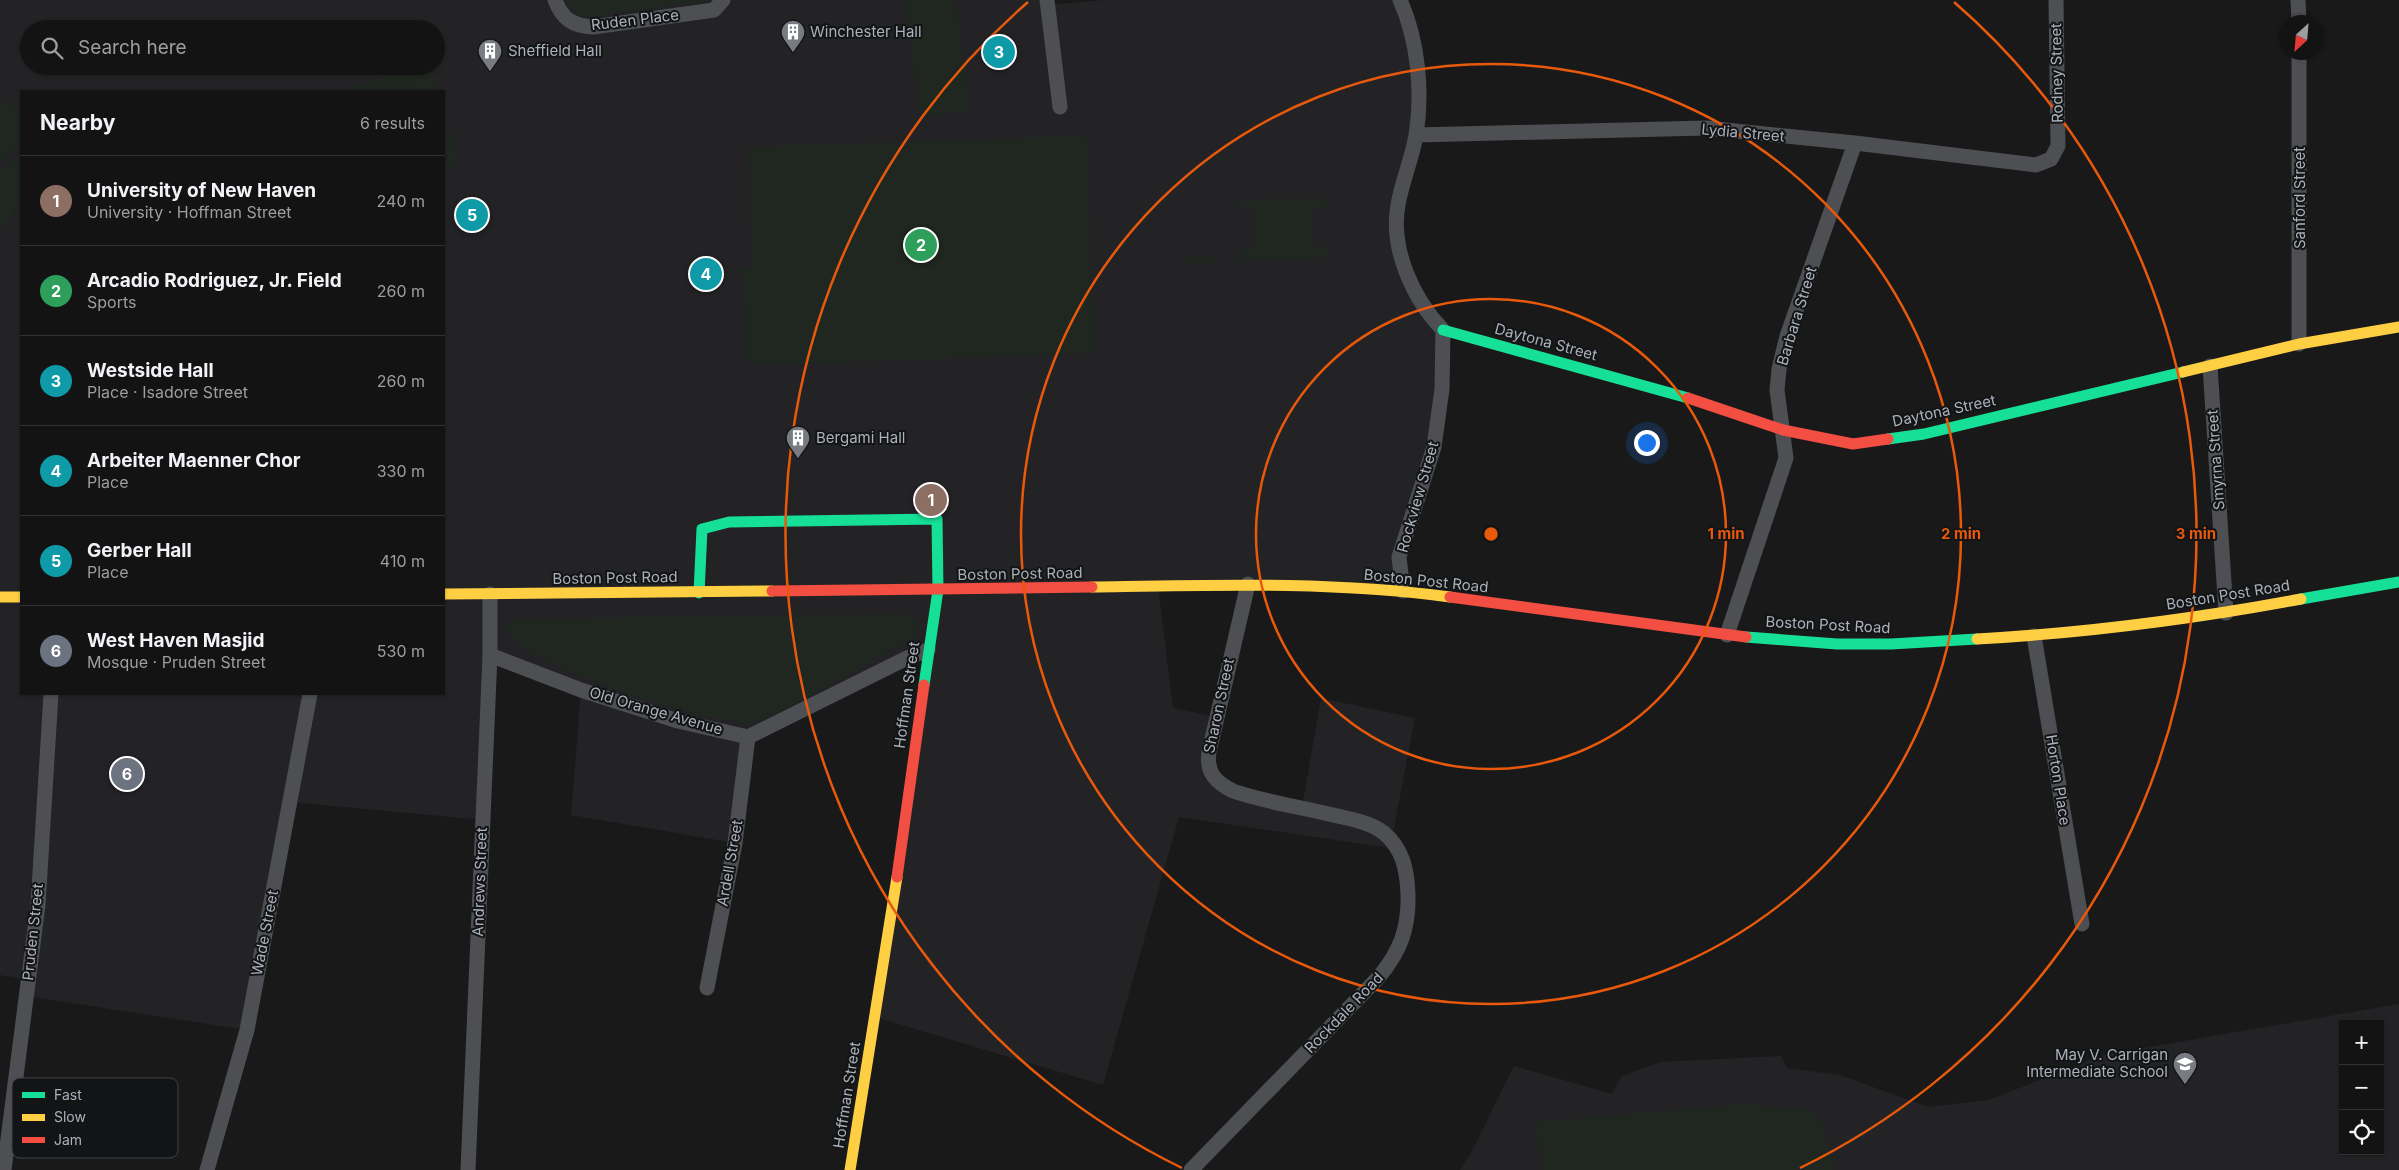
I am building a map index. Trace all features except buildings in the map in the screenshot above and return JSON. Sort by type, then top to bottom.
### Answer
[{"type":"main road","name":"Daytona Street","points":[[1443,330],[1663,389],[1783,430],[1853,444],[1924,434],[2299,344],[2399,327]]},
{"type":"main road","name":"Hoffman Street","points":[[699,593],[702,529],[729,522],[937,519],[938,590],[899,863],[850,1170]]},
{"type":"main road","name":"Boston Post Road","points":[[445,594],[699,593],[1248,584],[1403,591],[1727,635],[1838,644],[1882,644],[2034,636],[2226,613],[2399,582]]},
{"type":"main road","points":[[0,597],[20,597]]},
{"type":"street","name":"Ruden Place","points":[[555,0],[560,12],[569,22],[579,26],[592,27],[714,10],[724,0]]},
{"type":"street","points":[[1047,0],[1060,107]]},
{"type":"street","points":[[1400,0],[1409,29],[1418,78],[1416,135],[1398,206],[1397,242],[1402,259],[1421,301],[1430,316],[1443,330]]},
{"type":"street","name":"Rodney Street","points":[[2056,0],[2058,146]]},
{"type":"street","points":[[2298,0],[2299,15]]},
{"type":"street","name":"Sanford Street","points":[[2299,60],[2299,344]]},
{"type":"street","name":"Lydia Street","points":[[1416,135],[1706,128],[1855,143],[2036,166],[2051,159],[2058,146]]},
{"type":"street","name":"Barbara Street","points":[[1727,635],[1786,458],[1777,390],[1787,336],[1855,143]]},
{"type":"street","name":"Rockview Street","points":[[1403,591],[1399,557],[1434,447],[1442,389],[1443,330]]},
{"type":"street","name":"Smyrna Street","points":[[2210,366],[2226,613]]},
{"type":"street","name":"Sharon Street","points":[[1248,584],[1208,752],[1210,772],[1226,788],[1242,794],[1376,827]]},
{"type":"street","name":"Andrews Street","points":[[468,1170],[490,655],[490,594]]},
{"type":"street","name":"Horton Place","points":[[2034,636],[2082,924]]},
{"type":"street","points":[[748,736],[907,658],[928,650]]},
{"type":"street","name":"Old Orange Avenue","points":[[490,655],[581,690],[678,721],[748,736]]},
{"type":"street","name":"Pruden Street","points":[[4,1170],[7,1083],[38,905],[51,695]]},
{"type":"street","name":"Wade Street","points":[[207,1170],[247,1030],[310,695]]},
{"type":"street","name":"Ardell Street","points":[[706,988],[736,843],[748,736]]},
{"type":"street","name":"Rockdale Road","points":[[1192,1170],[1378,978],[1398,951],[1408,920],[1407,871],[1396,845],[1376,827]]},
{"type":"shaded area","points":[[0,0],[1047,0],[1048,5],[1103,0],[1400,0],[1418,78],[1397,242],[1443,330],[1442,389],[1399,557],[1403,591],[1158,586],[1173,708],[1217,717],[1213,777],[1302,808],[1321,698],[1415,718],[1390,848],[1179,817],[1103,1085],[875,1017],[928,650],[748,736],[735,843],[571,815],[581,690],[490,655],[483,820],[291,802],[247,1030],[26,996],[29,980],[0,975]]},
{"type":"shaded area","points":[[564,0],[710,0],[591,16],[573,12]]},
{"type":"shaded area","points":[[906,0],[955,0],[969,110],[920,116]]},
{"type":"shaded area","points":[[387,75],[434,75],[438,90],[339,90]]},
{"type":"shaded area","points":[[0,101],[20,110],[20,145],[0,161]]},
{"type":"shaded area","points":[[445,113],[460,165],[445,170]]},
{"type":"shaded area","points":[[1086,136],[1094,353],[755,365],[747,357],[747,311],[740,267],[752,267],[748,147]]},
{"type":"shaded area","points":[[20,154],[20,197],[7,226],[1,229],[0,170]]},
{"type":"shaded area","points":[[1325,198],[1327,208],[1312,209],[1313,248],[1327,249],[1329,254],[1327,257],[1241,261],[1238,258],[1238,251],[1254,250],[1252,206],[1238,206],[1236,203],[1238,200]]},
{"type":"shaded area","points":[[1216,256],[1212,262],[1189,263],[1184,259],[1184,257]]},
{"type":"shaded area","points":[[902,614],[915,621],[918,632],[916,636],[787,708],[752,722],[731,721],[699,715],[614,689],[538,655],[514,639],[506,624],[513,619]]},
{"type":"shaded area","name":"May V. Carrigan Intermediate School","points":[[2399,1004],[2399,1170],[1460,1170],[1472,1151],[1514,1066],[1612,1094],[1622,1076],[1660,1062],[1781,1056],[1787,1068],[1840,1075],[1928,1107],[1989,1100],[2103,1055]]},
{"type":"shaded area","points":[[1745,1104],[1795,1109],[1805,1108],[1820,1117],[1836,1170],[1542,1170],[1536,1122]]},
{"type":"traffic: fast","points":[[1443,330],[1688,398]]},
{"type":"traffic: fast","points":[[1888,439],[1924,434],[2183,372]]},
{"type":"traffic: fast","points":[[699,593],[702,529],[729,522],[937,519],[938,590],[924,685]]},
{"type":"traffic: fast","points":[[2301,599],[2399,582]]},
{"type":"traffic: fast","points":[[1746,637],[1837,644],[1891,644],[1977,639]]},
{"type":"traffic: slow","points":[[2183,372],[2299,344],[2399,327]]},
{"type":"traffic: slow","points":[[1092,587],[1317,586],[1361,588],[1450,597]]},
{"type":"traffic: slow","points":[[445,594],[772,591]]},
{"type":"traffic: slow","points":[[0,597],[20,597]]},
{"type":"traffic: slow","points":[[1977,639],[2059,633],[2140,624],[2221,613],[2301,599]]},
{"type":"traffic: slow","points":[[850,1170],[897,877]]},
{"type":"traffic: jam","points":[[1688,398],[1783,430],[1853,444],[1888,439]]},
{"type":"traffic: jam","points":[[772,591],[1092,587]]},
{"type":"traffic: jam","points":[[1450,597],[1746,637]]},
{"type":"traffic: jam","points":[[897,877],[924,685]]},
{"type":"place","name":"Westside Hall","points":[[999,52]]},
{"type":"place","name":"Winchester Hall","points":[[793,53]]},
{"type":"place","name":"Sheffield Hall","points":[[490,72]]},
{"type":"place","name":"Gerber Hall","points":[[472,215]]},
{"type":"place","name":"Arcadio Rodriguez, Jr. Field","points":[[921,245]]},
{"type":"place","name":"Arbeiter Maenner Chor","points":[[706,274]]},
{"type":"place","name":"Bergami Hall","points":[[798,459]]},
{"type":"place","name":"University of New Haven","points":[[931,500]]},
{"type":"place","name":"West Haven Masjid","points":[[127,774]]},
{"type":"place","name":"May V. Carrigan Intermediate School","points":[[2185,1085]]}]
